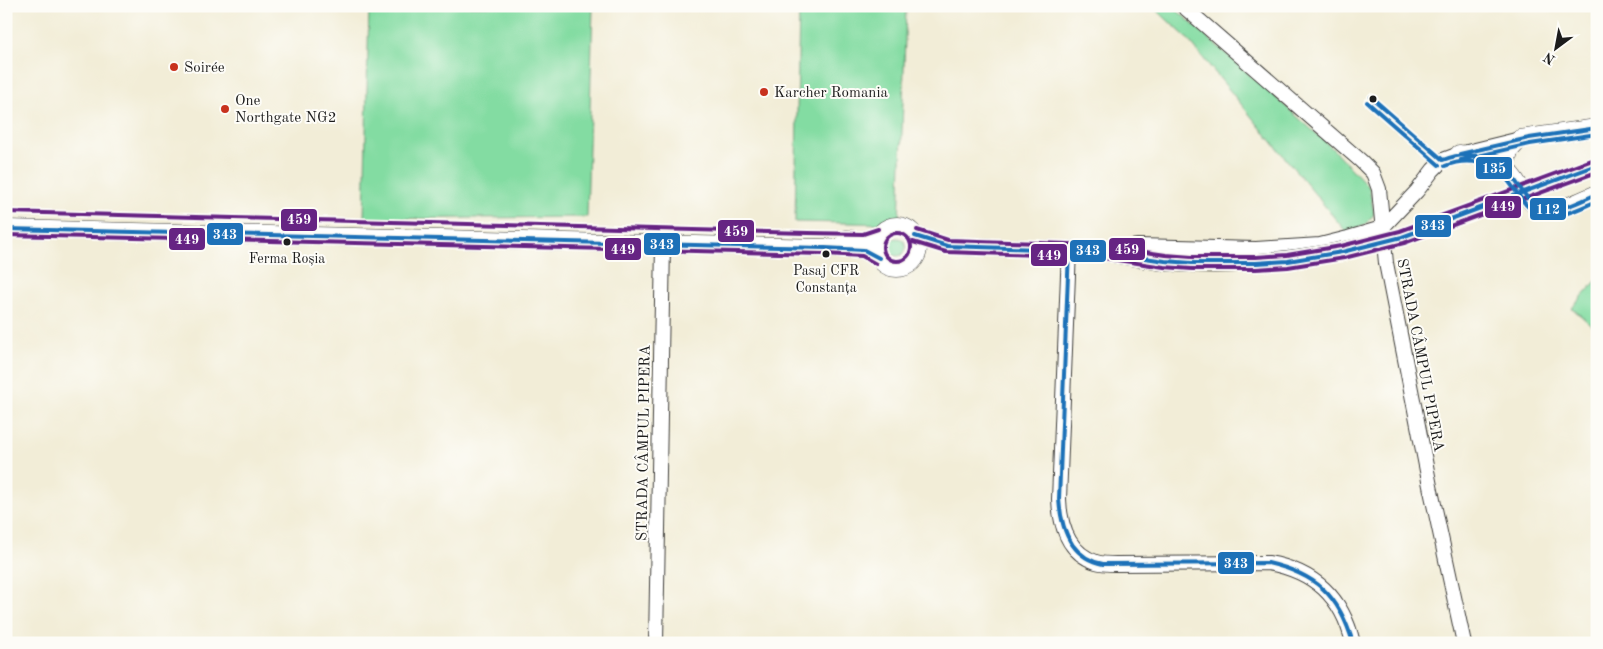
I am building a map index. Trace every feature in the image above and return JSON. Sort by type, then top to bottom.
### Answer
[{"type":"main road","points":[[1505,168],[1509,151],[1520,140],[1597,128]]},
{"type":"main road","points":[[1459,154],[1482,157],[1496,162],[1505,168],[1532,204],[1542,208],[1559,208],[1597,194]]},
{"type":"main road","points":[[916,245],[1098,251],[1165,262],[1192,263],[1256,263],[1316,256],[1370,246],[1402,237],[1597,165]]},
{"type":"main road","points":[[6,218],[864,240],[880,235],[895,226],[906,228],[916,245],[910,263],[899,268],[888,266],[879,258],[864,250],[6,229]]},
{"type":"main road","points":[[879,258],[876,246],[880,235]]},
{"type":"street","name":"STRADA CÂMPUL PIPERA","points":[[1183,6],[1368,166],[1377,181],[1386,263],[1428,476],[1464,643]]},
{"type":"street","points":[[1098,251],[1138,246],[1256,249],[1320,245],[1382,228],[1443,160],[1459,154],[1520,140]]},
{"type":"street","name":"STRADA CÂMPUL PIPERA","points":[[656,643],[664,244]]},
{"type":"street","points":[[1069,250],[1059,499],[1060,516],[1064,532],[1071,544],[1081,554],[1096,562],[1116,564],[1268,563],[1285,566],[1317,581],[1331,594],[1341,611],[1354,643]]},
{"type":"green space","points":[[369,6],[593,6],[587,217],[364,219]]},
{"type":"green space","points":[[799,6],[906,6],[899,224],[795,222]]},
{"type":"green space","points":[[1152,6],[1172,6],[1327,143],[1369,187],[1374,214],[1365,225],[1347,233],[1185,36]]},
{"type":"green space","points":[[897,238],[903,241],[906,247],[903,253],[897,256],[891,253],[888,247],[891,241]]},
{"type":"green space","points":[[1597,280],[1597,330],[1572,308]]},
{"type":"transit line","name":"112","points":[[1371,97],[1443,160]]},
{"type":"transit line","name":"135","points":[[1367,102],[1439,165]]},
{"type":"transit line","name":"112","points":[[1460,154],[1529,138],[1597,128]]},
{"type":"transit line","name":"135","points":[[1461,160],[1530,144],[1597,134]]},
{"type":"transit line","name":"112","points":[[1443,160],[1450,157],[1467,155],[1491,159],[1505,168],[1528,199],[1534,204],[1549,209],[1562,208],[1597,194]]},
{"type":"transit line","name":"459","points":[[917,230],[948,240],[1098,245],[1192,257],[1287,255],[1341,246],[1400,231],[1595,159]]},
{"type":"transit line","name":"135","points":[[1445,166],[1466,161],[1494,168],[1507,179],[1526,205],[1539,213],[1548,215],[1561,214],[1597,201]]},
{"type":"transit line","name":"343","points":[[915,236],[947,246],[1098,251],[1192,263],[1288,261],[1342,252],[1402,237],[1597,165]]},
{"type":"transit line","name":"449","points":[[913,242],[946,252],[1097,257],[1164,267],[1192,269],[1288,267],[1344,258],[1404,243],[1597,172]]},
{"type":"transit line","name":"459","points":[[6,212],[808,233],[863,234],[878,229]]},
{"type":"transit line","name":"343","points":[[6,229],[825,248],[864,250],[879,258]]},
{"type":"transit line","name":"459","points":[[897,233],[907,237],[911,247],[907,257],[897,261],[887,257],[883,247],[887,237],[897,233]]},
{"type":"transit line","name":"449","points":[[6,235],[825,254],[862,256],[876,264]]},
{"type":"transit line","name":"343","points":[[1069,250],[1059,499],[1062,521],[1070,540],[1083,555],[1092,561],[1103,564],[1268,563],[1300,573],[1312,580],[1333,599],[1341,612],[1353,643]]},
{"type":"place","name":"Soirée","points":[[174,67]]},
{"type":"place","name":"Karcher Romania","points":[[764,92]]},
{"type":"place","name":"One Northgate NG2","points":[[225,109]]},
{"type":"place","name":"Ferma Roșia","points":[[287,242]]},
{"type":"place","name":"Pasaj CFR Constanța","points":[[826,254]]}]
